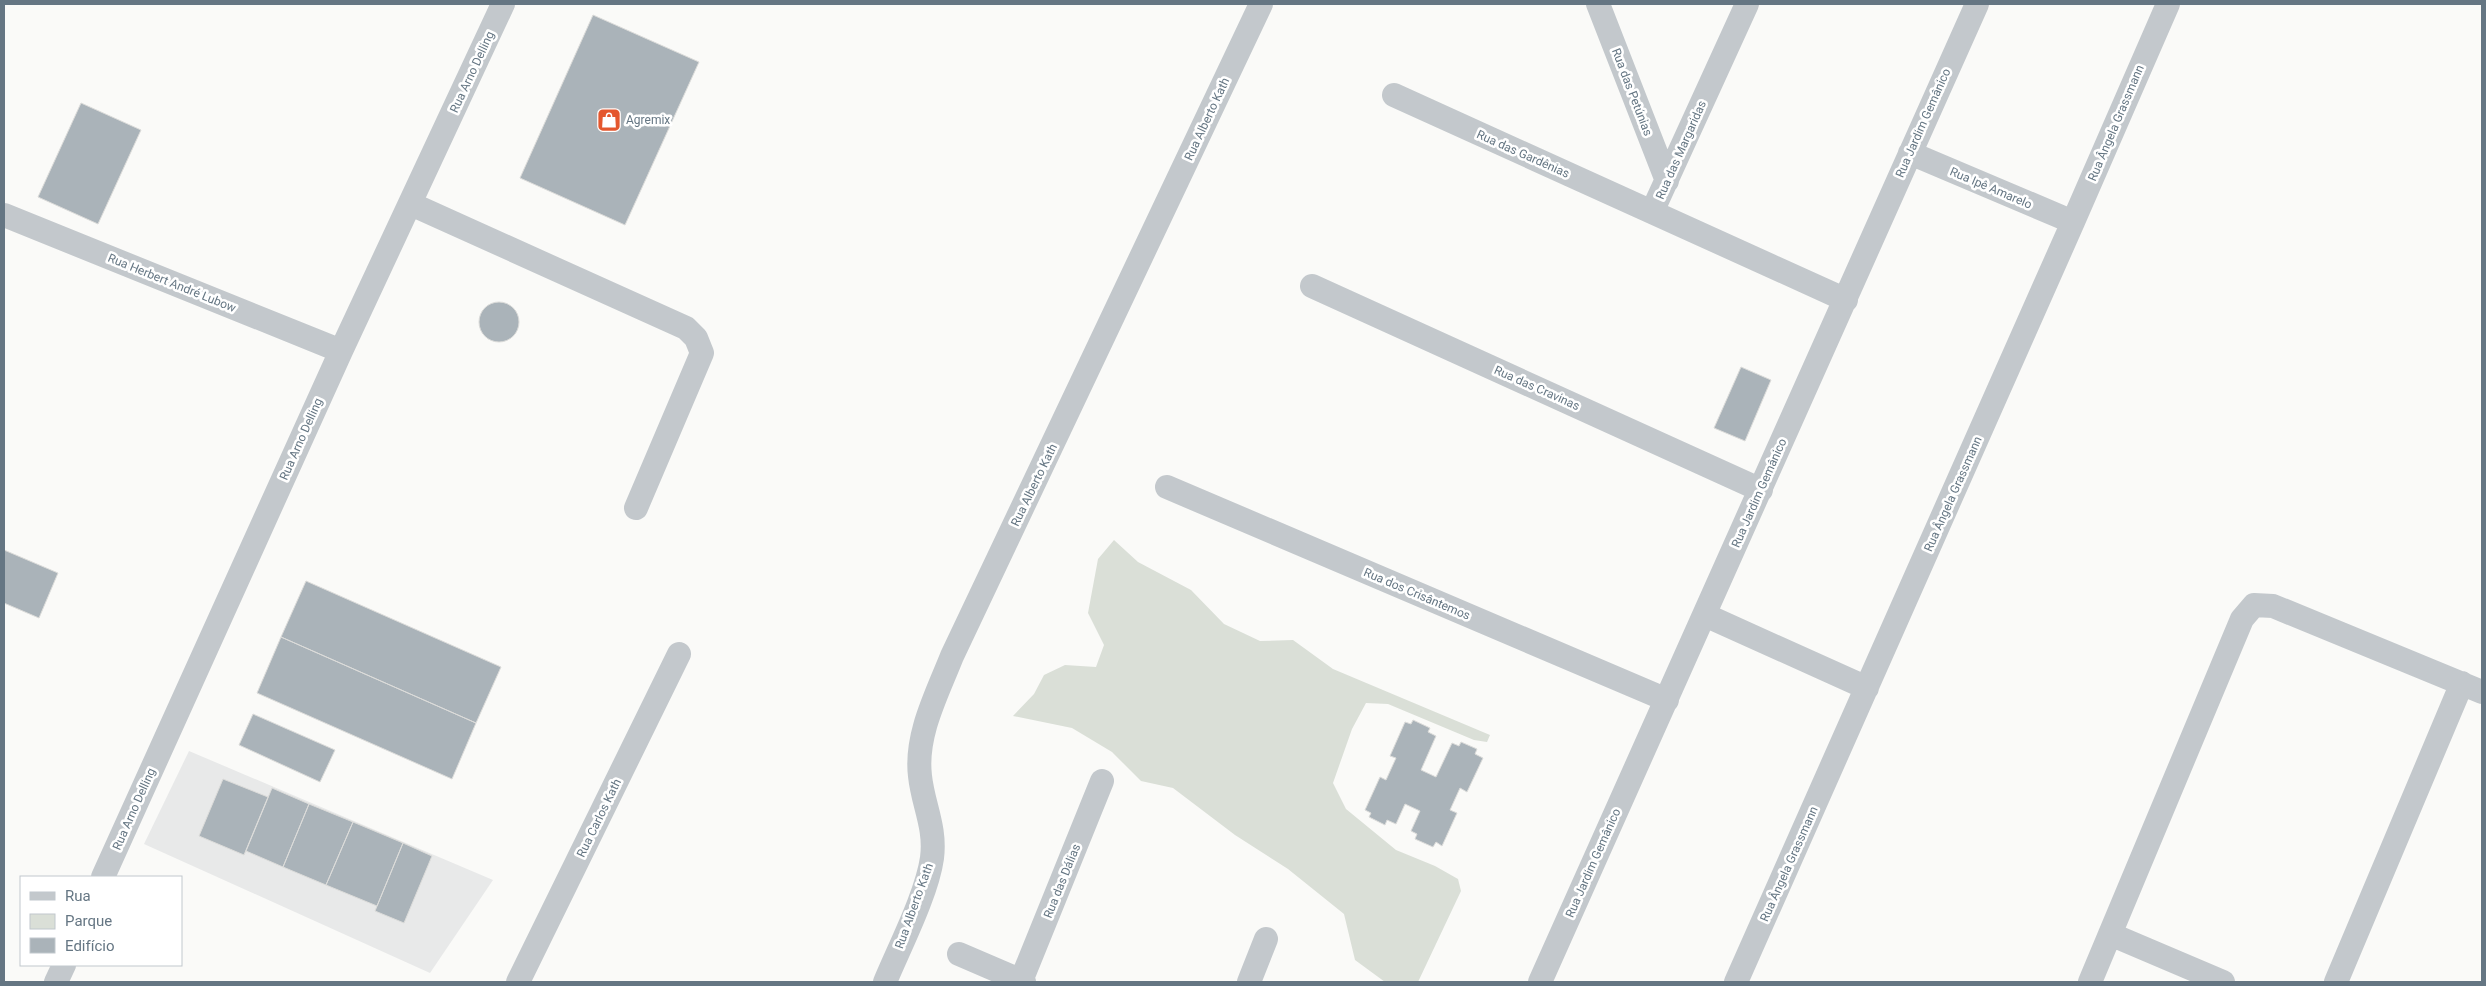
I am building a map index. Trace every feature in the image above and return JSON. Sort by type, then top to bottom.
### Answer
[{"type":"street","name":"Rua Arno Delling","points":[[103,876],[341,351],[412,204],[504,4]]},
{"type":"street","name":"Rua Alberto Kath","points":[[885,982],[920,895],[932,859],[933,826],[920,775],[923,731],[926,722],[952,656],[1261,4]]},
{"type":"street","name":"Rua das Petúnias","points":[[1598,4],[1667,181]]},
{"type":"street","name":"Rua das Margaridas","points":[[1747,4],[1652,212],[1846,300]]},
{"type":"street","name":"Rua Jardim Gemânico","points":[[1540,982],[1977,4]]},
{"type":"street","name":"Rua Ângela Grassmann","points":[[1736,982],[2168,4]]},
{"type":"street","name":"Rua das Gardênias","points":[[1394,95],[1652,212]]},
{"type":"street","name":"Rua Ipê Amarelo","points":[[1910,154],[2073,222]]},
{"type":"street","points":[[412,204],[686,328],[696,338],[702,354],[636,508]]},
{"type":"street","name":"Rua Herbert André Lubow","points":[[4,215],[341,351]]},
{"type":"street","name":"Rua das Cravinas","points":[[1312,286],[1761,490]]},
{"type":"street","name":"Rua dos Crisântemos","points":[[1168,486],[1667,700]]},
{"type":"street","points":[[2090,982],[2242,619],[2254,605],[2273,606],[2472,688],[2336,982]]},
{"type":"street","points":[[1705,615],[1867,688]]},
{"type":"street","name":"Rua Carlos Kath","points":[[518,982],[679,654]]},
{"type":"street","name":"Rua das Dálias","points":[[1022,982],[1102,781]]},
{"type":"street","points":[[2110,934],[2222,982]]},
{"type":"street","points":[[1249,982],[1266,939]]},
{"type":"street","points":[[959,954],[1022,982]]},
{"type":"street","points":[[56,982],[64,966]]},
{"type":"shaded area","points":[[189,751],[493,880],[430,973],[144,844]]},
{"type":"green space","points":[[1114,540],[1138,562],[1191,590],[1224,624],[1260,641],[1293,640],[1333,669],[1490,735],[1487,742],[1474,740],[1388,704],[1366,703],[1352,729],[1333,783],[1346,809],[1396,850],[1435,866],[1458,879],[1461,891],[1418,982],[1385,982],[1355,960],[1344,914],[1288,869],[1235,835],[1173,788],[1141,781],[1112,752],[1072,728],[1013,716],[1034,694],[1044,675],[1065,665],[1096,667],[1104,645],[1088,613],[1098,559]]},
{"type":"building","name":"Agremix","points":[[593,15],[699,62],[625,225],[520,178]]},
{"type":"building","points":[[81,103],[141,130],[98,224],[38,197]]},
{"type":"building","points":[[499,302],[513,308],[519,322],[513,336],[499,342],[485,336],[479,322],[485,308]]},
{"type":"building","points":[[1741,367],[1771,380],[1745,441],[1714,428]]},
{"type":"building","points":[[4,550],[58,573],[39,618],[4,603]]},
{"type":"building","points":[[306,581],[501,667],[476,723],[281,637]]},
{"type":"building","points":[[281,637],[476,723],[452,779],[257,693]]},
{"type":"building","points":[[253,714],[335,750],[320,782],[239,745]]},
{"type":"building","points":[[1413,720],[1430,728],[1428,732],[1436,736],[1421,770],[1436,777],[1452,743],[1459,746],[1461,742],[1477,749],[1475,754],[1483,758],[1467,792],[1460,788],[1450,810],[1457,813],[1442,846],[1436,842],[1433,847],[1415,839],[1417,834],[1411,831],[1420,811],[1405,804],[1396,824],[1387,820],[1385,825],[1369,817],[1371,813],[1365,810],[1380,777],[1386,780],[1396,758],[1390,756],[1405,722],[1411,724]]},
{"type":"building","points":[[223,779],[268,797],[244,855],[199,836]]},
{"type":"building","points":[[272,788],[309,804],[283,867],[246,851]]},
{"type":"building","points":[[309,804],[353,822],[326,885],[283,867]]},
{"type":"building","points":[[353,822],[403,843],[377,906],[326,885]]},
{"type":"building","points":[[403,843],[432,856],[404,923],[375,911]]},
{"type":"place","name":"Agremix","points":[[609,120]]}]
